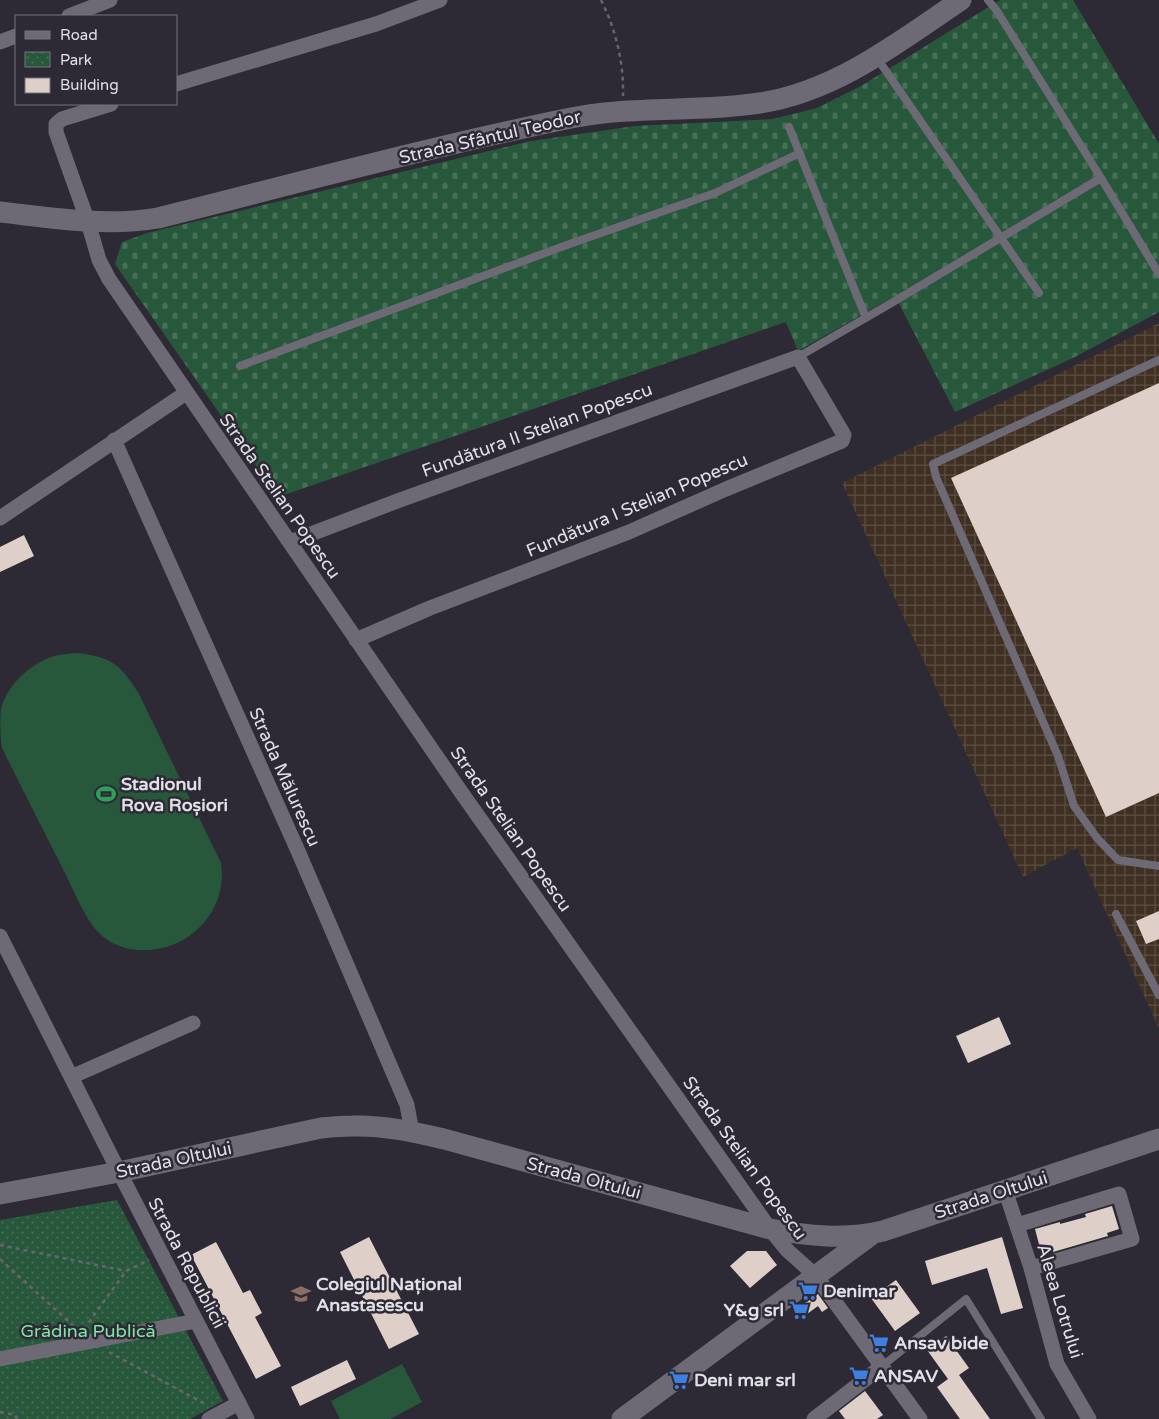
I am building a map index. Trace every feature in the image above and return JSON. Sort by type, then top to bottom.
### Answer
[{"type":"main road","name":"Strada Sfântul Teodor","points":[[0,212],[88,222],[136,222],[577,116],[622,110],[727,107],[784,98],[828,83],[876,57],[961,0]]},
{"type":"main road","name":"Strada Oltului","points":[[0,1194],[119,1172],[321,1128],[377,1127],[444,1139],[770,1229],[798,1234],[846,1236],[872,1233],[1159,1139]]},
{"type":"main road","points":[[622,1419],[872,1233]]},
{"type":"street","points":[[72,15],[110,0]]},
{"type":"street","points":[[178,83],[376,24],[440,0]]},
{"type":"street","points":[[0,42],[15,36]]},
{"type":"street","name":"Strada Stelian Popescu","points":[[108,105],[62,119],[56,124],[56,132],[88,222],[99,260],[109,279],[461,792],[770,1229],[787,1250],[816,1276],[920,1419]]},
{"type":"street","name":"Fundătura II Stelian Popescu","points":[[290,542],[400,500],[798,357]]},
{"type":"street","name":"Fundătura I Stelian Popescu","points":[[356,640],[430,608],[629,532],[726,488],[842,441],[844,435],[798,357]]},
{"type":"street","points":[[0,518],[186,393]]},
{"type":"street","name":"Strada Mălurescu","points":[[114,440],[298,851],[407,1105],[412,1132]]},
{"type":"street","name":"Strada Republicii","points":[[0,936],[119,1172],[248,1419]]},
{"type":"street","points":[[71,1077],[194,1024]]},
{"type":"street","name":"Aleea Lotrului","points":[[1005,1190],[1031,1268],[1058,1364],[1089,1419]]},
{"type":"street","points":[[1017,1225],[1119,1194],[1132,1239],[1031,1268]]},
{"type":"street","points":[[0,1360],[196,1321]]},
{"type":"street","points":[[814,1419],[881,1367]]},
{"type":"street","points":[[208,1419],[239,1403]]},
{"type":"lane","points":[[988,0],[997,11],[1159,274]]},
{"type":"lane","points":[[876,57],[1039,293]]},
{"type":"lane","points":[[789,127],[866,318]]},
{"type":"lane","points":[[240,366],[715,192],[800,153]]},
{"type":"lane","points":[[798,357],[1101,178]]},
{"type":"lane","points":[[1159,360],[933,464],[936,477],[1058,756],[1074,806],[1097,838],[1118,860],[1159,866]]},
{"type":"lane","points":[[1116,914],[1159,995]]},
{"type":"lane","points":[[881,1367],[966,1299],[1041,1419]]},
{"type":"path","points":[[601,0],[618,44],[623,66],[622,110]]},
{"type":"path","points":[[0,1245],[126,1271]]},
{"type":"path","points":[[81,1333],[126,1271],[162,1255]]},
{"type":"path","points":[[0,1412],[15,1415],[17,1419]]},
{"type":"shaded area","points":[[1159,323],[1159,1029],[1077,848],[1023,877],[842,483]]},
{"type":"green space","points":[[1000,0],[1073,0],[1159,144],[1159,312],[1073,358],[955,412],[895,296],[798,351],[786,322],[278,497],[115,264],[122,242],[147,233],[531,141],[635,126],[773,119],[817,108],[861,86]]},
{"type":"green space","name":"Stadionul Rova Roșiori","points":[[77,653],[107,660],[121,669],[133,684],[221,863],[220,893],[207,919],[183,940],[159,949],[133,950],[121,946],[109,941],[94,927],[80,904],[2,748],[1,709],[8,692],[14,684],[36,664],[57,655]]},
{"type":"green space","name":"Grădina Publică","points":[[117,1200],[223,1401],[190,1419],[0,1419],[0,1220]]},
{"type":"green space","points":[[402,1364],[422,1402],[390,1419],[340,1419],[331,1401]]},
{"type":"building","points":[[1159,383],[1159,793],[1106,817],[951,478]]},
{"type":"building","points":[[24,535],[34,556],[0,572],[0,547]]},
{"type":"building","points":[[1159,911],[1159,939],[1146,944],[1136,921]]},
{"type":"building","points":[[999,1017],[1011,1044],[968,1063],[956,1036]]},
{"type":"building","points":[[1112,1206],[1119,1229],[1107,1233],[1108,1236],[1053,1252],[1052,1249],[1041,1252],[1035,1229],[1086,1217],[1085,1214]]},
{"type":"building","points":[[369,1237],[419,1334],[389,1349],[340,1252]]},
{"type":"building","points":[[1002,1237],[1023,1308],[1001,1314],[987,1268],[932,1285],[925,1261]]},
{"type":"building","points":[[216,1242],[243,1293],[250,1290],[262,1313],[255,1317],[281,1366],[256,1379],[191,1255]]},
{"type":"building","points":[[747,1251],[766,1251],[777,1265],[750,1288],[730,1266]]},
{"type":"building","points":[[896,1280],[920,1313],[895,1331],[871,1298]]},
{"type":"building","points":[[818,1294],[828,1308],[822,1312],[818,1306],[807,1314],[802,1305]]},
{"type":"building","points":[[946,1336],[969,1368],[959,1375],[990,1419],[960,1419],[937,1387],[948,1379],[927,1350]]},
{"type":"building","points":[[347,1360],[356,1379],[300,1406],[291,1387]]},
{"type":"building","points":[[865,1391],[883,1415],[877,1419],[845,1419],[839,1411]]},
{"type":"place","name":"Stadionul Rova Roșiori","points":[[106,794]]},
{"type":"place","name":"Denimar","points":[[808,1291]]},
{"type":"place","name":"Colegiul Național Anastasescu","points":[[301,1294]]},
{"type":"place","name":"Y&g srl","points":[[799,1310]]},
{"type":"place","name":"Ansav bide","points":[[879,1343]]},
{"type":"place","name":"ANSAV","points":[[859,1376]]},
{"type":"place","name":"Deni mar srl","points":[[679,1380]]}]
